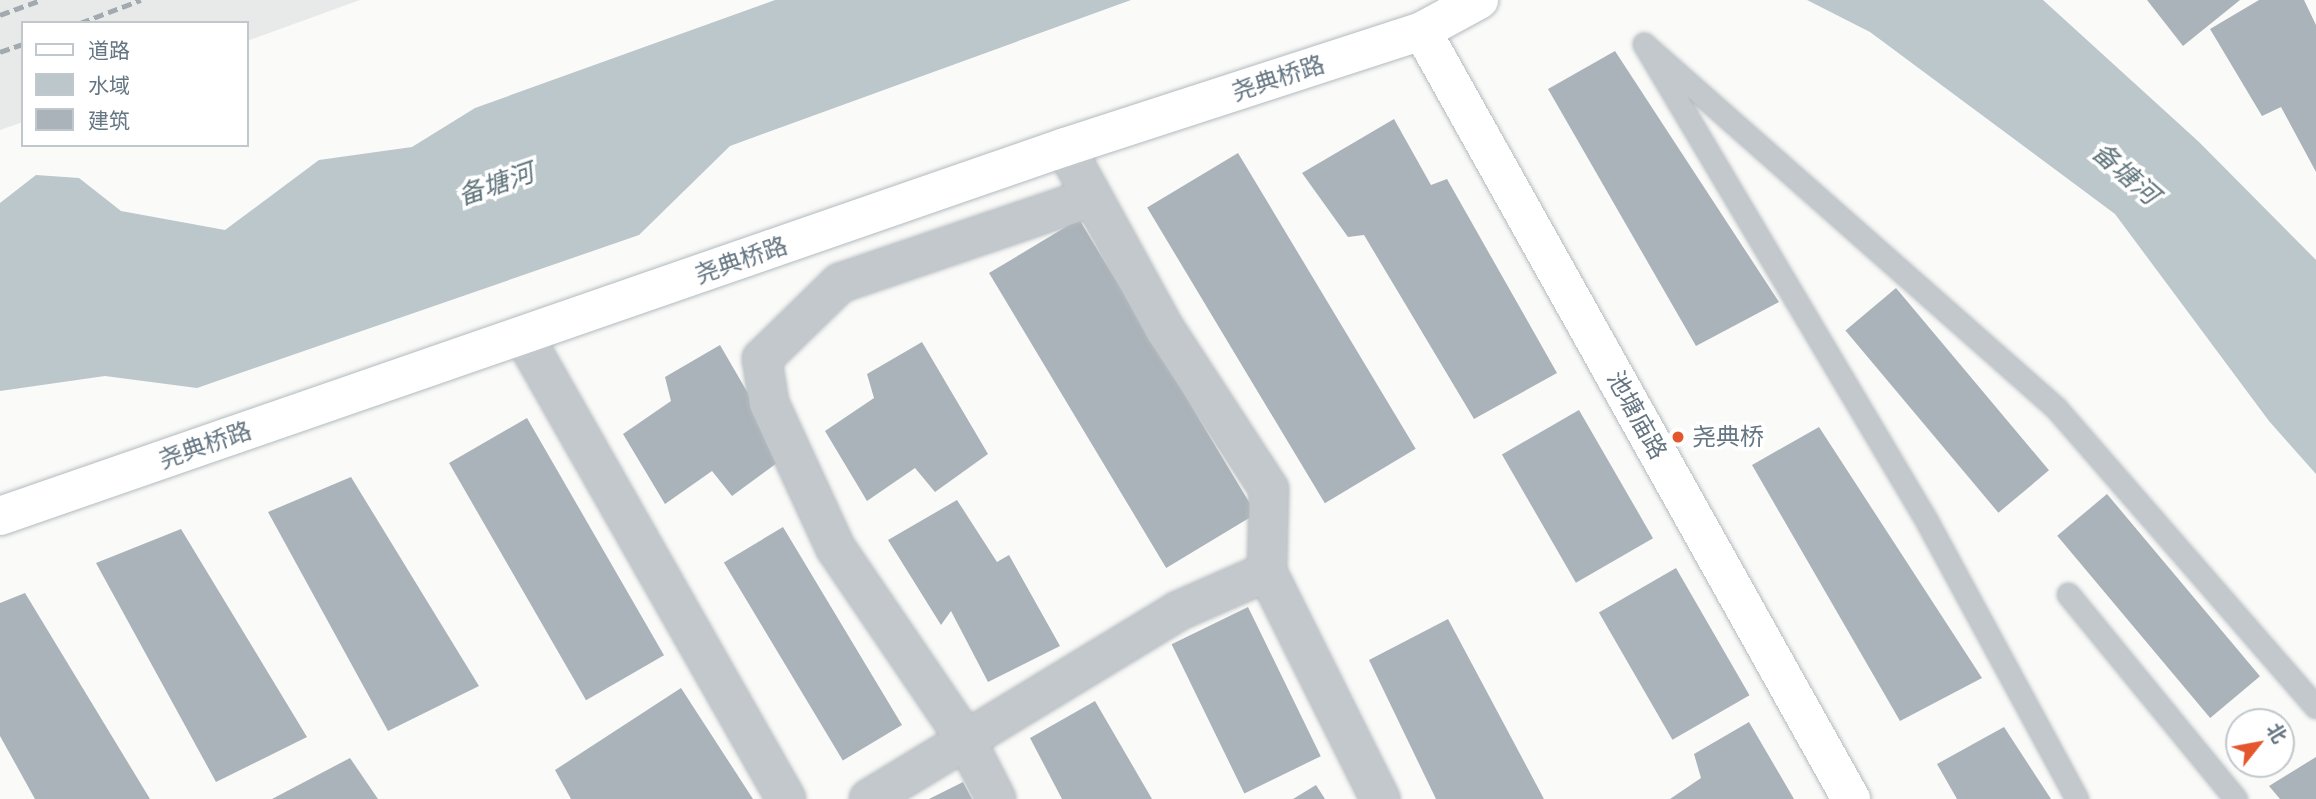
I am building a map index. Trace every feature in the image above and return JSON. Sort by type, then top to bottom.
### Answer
[{"type":"street","name":"尧典桥路","points":[[0,516],[1065,147],[1422,32],[1479,0]]},
{"type":"street","name":"池塘庙路","points":[[1422,32],[1852,799]]},
{"type":"street","points":[[1065,147],[1164,328],[1269,489],[1267,572],[1380,799]]},
{"type":"street","points":[[996,799],[966,740],[836,549],[769,403],[762,359],[840,283],[1092,197]]},
{"type":"street","points":[[523,335],[786,799]]},
{"type":"street","points":[[869,799],[1178,611],[1267,572]]},
{"type":"lane","points":[[2077,799],[1928,523],[1644,44],[2056,408],[2316,707]]},
{"type":"lane","points":[[2068,594],[2236,799]]},
{"type":"shaded area","points":[[0,0],[360,0],[248,41],[248,21],[21,21],[21,123],[0,130]]},
{"type":"water","name":"备塘河","points":[[775,0],[1131,0],[730,146],[639,235],[197,388],[105,376],[0,391],[0,203],[36,175],[79,178],[121,211],[225,230],[319,160],[412,147],[475,108]]},
{"type":"water","name":"备塘河","points":[[1807,0],[2043,0],[2199,142],[2316,260],[2316,474],[2269,421],[2115,214],[1870,32]]},
{"type":"building","points":[[2147,0],[2240,0],[2183,46]]},
{"type":"building","points":[[2259,0],[2304,0],[2316,25],[2316,172],[2281,107],[2262,116],[2210,29]]},
{"type":"building","points":[[1615,51],[1779,302],[1696,346],[1548,89]]},
{"type":"building","points":[[1394,119],[1431,185],[1447,179],[1557,373],[1474,419],[1364,235],[1348,237],[1302,173]]},
{"type":"building","points":[[1238,153],[1416,449],[1325,503],[1147,208]]},
{"type":"building","points":[[1079,219],[1256,514],[1166,568],[989,273]]},
{"type":"building","points":[[1896,288],[2049,470],[1998,513],[1845,330]]},
{"type":"building","points":[[922,342],[988,454],[935,492],[915,468],[867,501],[825,431],[874,398],[867,374]]},
{"type":"building","points":[[720,345],[785,457],[732,496],[712,471],[665,504],[623,434],[671,401],[665,377]]},
{"type":"building","points":[[1579,410],[1653,538],[1576,583],[1502,454]]},
{"type":"building","points":[[527,418],[664,655],[586,700],[449,463]]},
{"type":"building","points":[[1819,427],[1982,678],[1900,721],[1752,465]]},
{"type":"building","points":[[351,477],[479,686],[388,731],[268,512]]},
{"type":"building","points":[[2107,494],[2260,676],[2210,718],[2057,536]]},
{"type":"building","points":[[957,500],[997,562],[1009,555],[1060,646],[988,682],[951,611],[941,625],[888,540]]},
{"type":"building","points":[[783,527],[902,725],[843,761],[724,563]]},
{"type":"building","points":[[181,529],[307,737],[216,782],[96,563]]},
{"type":"building","points":[[1676,568],[1750,695],[1672,740],[1599,612]]},
{"type":"building","points":[[25,593],[150,799],[35,799],[0,736],[0,603]]},
{"type":"building","points":[[1248,607],[1321,756],[1244,793],[1172,644]]},
{"type":"building","points":[[1448,619],[1544,799],[1436,799],[1369,660]]},
{"type":"building","points":[[681,688],[753,799],[571,799],[555,770]]},
{"type":"building","points":[[1095,701],[1152,799],[1062,799],[1030,738]]},
{"type":"building","points":[[1749,722],[1794,799],[1670,799],[1701,778],[1694,754]]},
{"type":"building","points":[[2004,727],[2051,799],[1957,799],[1937,764]]},
{"type":"building","points":[[2316,757],[2316,799],[2280,799],[2269,786],[2282,778],[2295,778],[2295,770]]},
{"type":"building","points":[[350,758],[378,799],[272,799]]},
{"type":"building","points":[[963,782],[972,799],[929,799]]},
{"type":"building","points":[[1316,785],[1325,799],[1293,799]]},
{"type":"railway","points":[[0,15],[41,0]]},
{"type":"railway","points":[[85,21],[141,0]]},
{"type":"railway","points":[[0,52],[21,45]]},
{"type":"place","name":"尧典桥","points":[[1678,437]]}]
